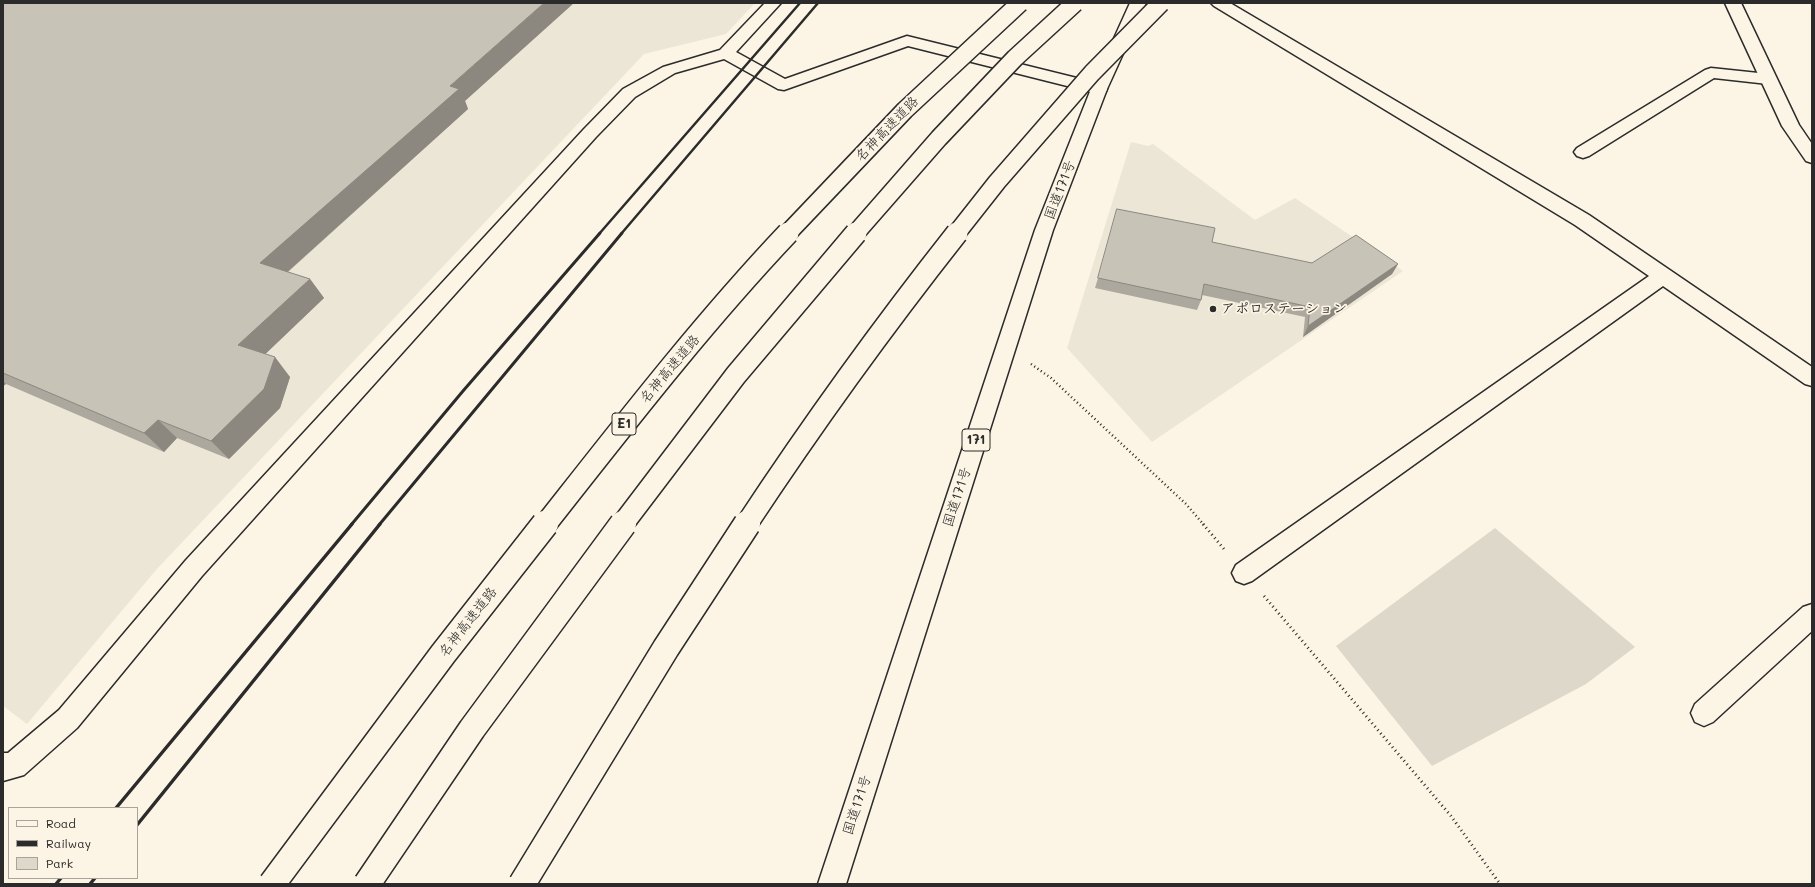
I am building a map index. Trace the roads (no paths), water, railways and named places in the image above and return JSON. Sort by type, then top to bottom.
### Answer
[{"type":"main road","points":[[3,767],[14,765],[68,719],[194,568],[590,133],[629,93],[669,70],[726,53],[773,3]]},
{"type":"main road","name":"名神高速道路","points":[[272,884],[443,654],[646,397],[742,284],[905,110],[1020,3]]},
{"type":"main road","points":[[367,884],[472,729],[570,594],[736,375],[809,287],[939,138],[1015,58],[1075,3]]},
{"type":"main road","name":"国道171号","points":[[832,884],[1044,230],[1099,89],[1138,3]]},
{"type":"main road","points":[[522,884],[666,648],[790,458],[894,314],[997,182],[1092,73],[1161,3]]},
{"type":"main road","points":[[1220,3],[1582,220],[1812,378]]},
{"type":"main road","points":[[1733,3],[1791,126],[1812,158]]},
{"type":"main road","points":[[726,53],[784,85],[907,41],[1099,89]]},
{"type":"main road","points":[[1583,152],[1711,74],[1768,79]]},
{"type":"main road","points":[[1244,573],[1663,276]]},
{"type":"main road","points":[[1704,713],[1812,615]]},
{"type":"railway","points":[[599,234],[800,3]]},
{"type":"railway","points":[[621,234],[818,3]]},
{"type":"railway","points":[[351,525],[463,391],[600,233]]},
{"type":"railway","points":[[379,525],[622,233]]},
{"type":"railway","points":[[117,807],[352,524]]},
{"type":"railway","points":[[138,824],[380,524]]},
{"type":"railway","points":[[56,884],[60,879]]},
{"type":"railway","points":[[90,884],[94,879]]},
{"type":"place","name":"アポロステーション","points":[[1213,309]]}]
